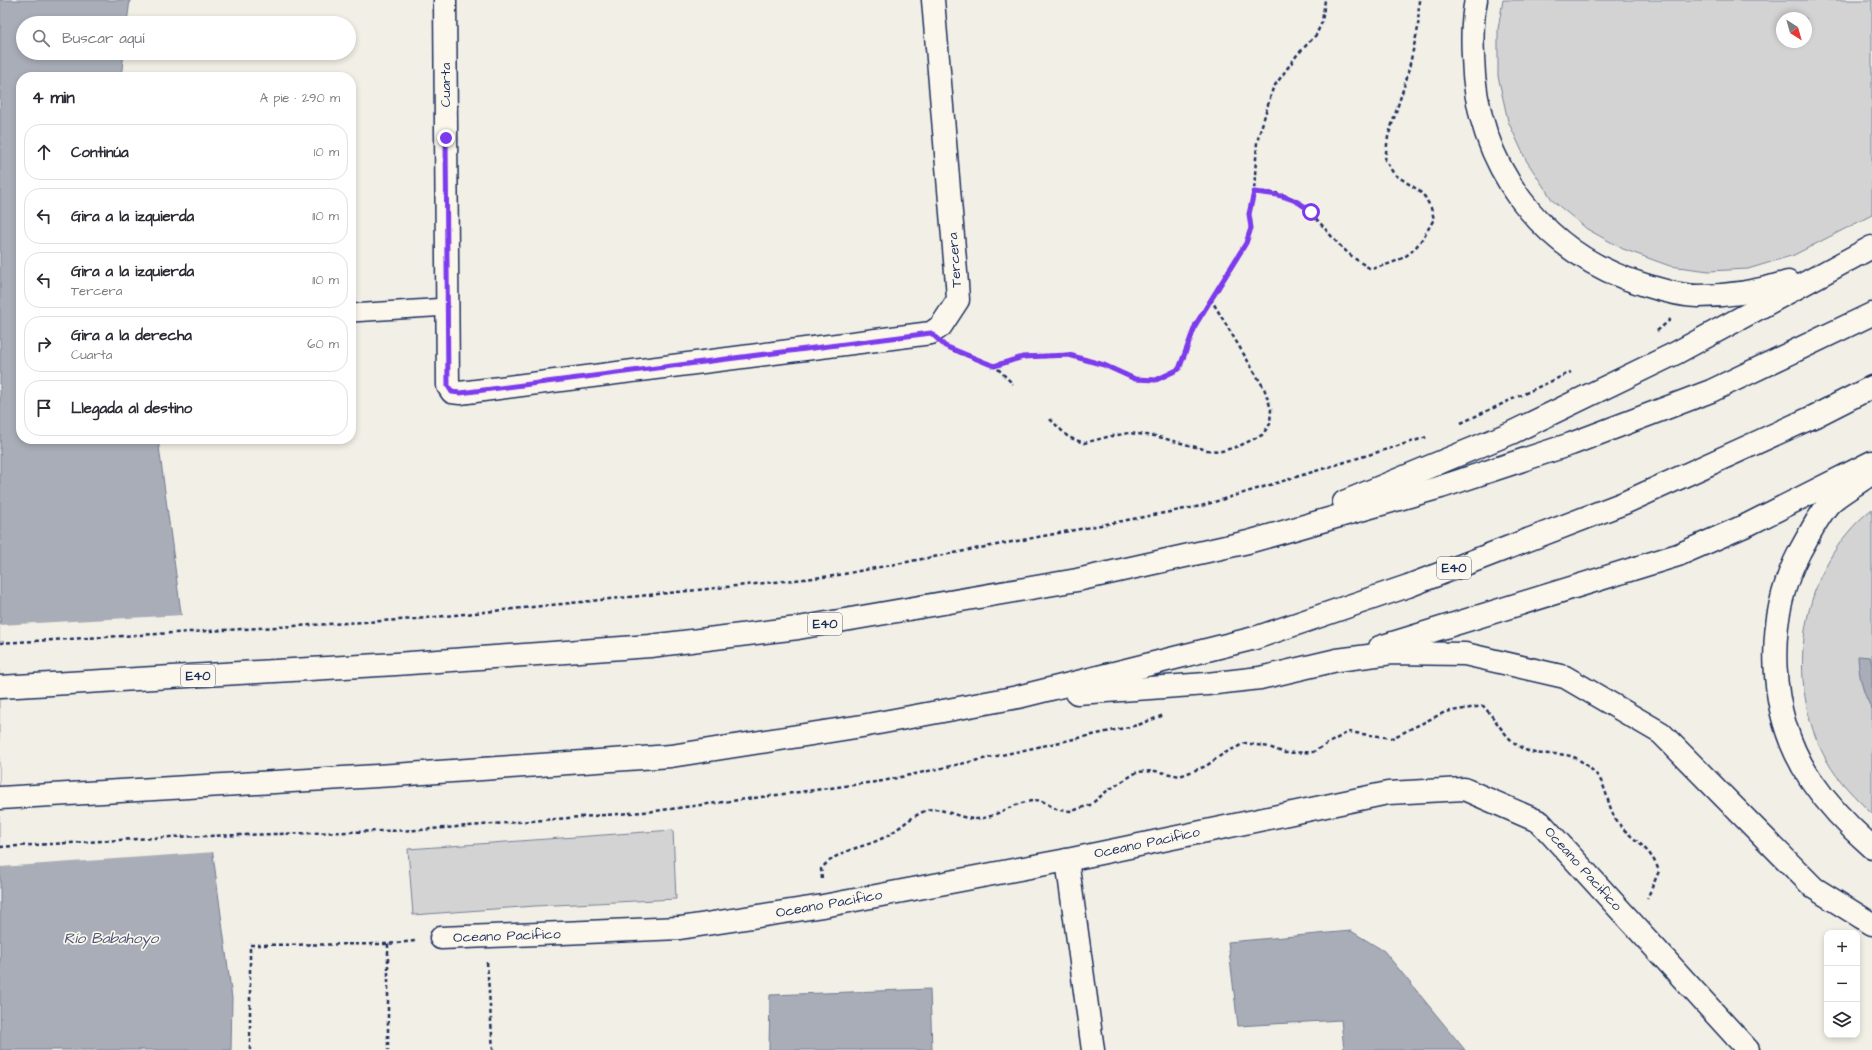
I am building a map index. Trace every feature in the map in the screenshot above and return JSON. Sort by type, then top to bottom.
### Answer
[{"type":"main road","name":"Cuarta","points":[[446,0],[448,386],[452,392],[460,393],[931,333]]},
{"type":"main road","name":"Tercera","points":[[931,333],[941,326],[958,300],[933,0]]},
{"type":"main road","points":[[1476,0],[1472,35],[1473,71],[1477,104],[1486,137],[1500,169],[1516,193],[1537,220],[1563,244],[1624,279],[1663,290],[1697,296],[1770,288],[1830,268]]},
{"type":"main road","points":[[1248,542],[1511,434],[1676,352],[1872,246]]},
{"type":"main road","name":"E40","points":[[0,687],[396,664],[650,646],[798,628],[1077,580],[1248,542],[1441,487],[1570,444],[1711,391],[1872,314]]},
{"type":"main road","name":"E40","points":[[0,798],[394,775],[671,756],[862,726],[1018,697],[1255,638],[1408,586],[1624,503],[1815,416],[1872,387]]},
{"type":"main road","points":[[1018,697],[1207,684],[1260,678],[1337,660],[1611,577],[1678,555],[1749,524],[1872,462]]},
{"type":"main road","points":[[1872,473],[1832,501],[1813,528],[1795,560],[1782,595],[1775,637],[1776,670],[1781,710],[1793,745],[1810,779],[1836,813],[1872,847]]},
{"type":"main road","points":[[1337,660],[1392,653],[1465,654],[1565,677],[1661,733],[1814,888],[1872,924]]},
{"type":"main road","name":"Oceano Pacifico","points":[[441,938],[680,928],[823,906],[1067,860],[1388,793],[1464,789],[1540,822],[1748,1050]]},
{"type":"main road","points":[[1067,860],[1093,1050]]},
{"type":"lane","points":[[356,313],[447,307]]},
{"type":"path","points":[[994,366],[1023,357],[1069,355],[1104,365],[1135,379],[1156,380],[1179,369],[1196,324],[1246,243],[1251,228],[1249,214],[1254,192],[1256,142],[1273,88],[1297,55],[1316,35],[1322,22],[1325,0]]},
{"type":"path","points":[[1254,192],[1279,194],[1304,205],[1354,259],[1372,269],[1405,258],[1413,252],[1434,219],[1431,208],[1418,190],[1394,174],[1385,160],[1388,137],[1407,77],[1418,28],[1419,0]]},
{"type":"path","points":[[1654,334],[1697,296]]},
{"type":"path","points":[[1050,419],[1068,437],[1084,443],[1129,433],[1155,436],[1207,450],[1222,451],[1239,446],[1262,435],[1270,424],[1271,409],[1264,388],[1211,301]]},
{"type":"path","points":[[931,333],[945,346],[994,366],[1013,384]]},
{"type":"path","points":[[1458,424],[1574,371]]},
{"type":"path","points":[[0,643],[416,619],[841,575],[1201,506],[1429,437]]},
{"type":"path","points":[[0,847],[170,837],[419,830],[655,811],[883,780],[1138,725],[1167,714]]},
{"type":"path","points":[[486,937],[493,1050]]},
{"type":"path","points":[[250,1050],[250,945],[388,944],[441,938]]},
{"type":"path","points":[[388,944],[388,1050]]},
{"type":"shaded area","points":[[1503,0],[1872,0],[1872,215],[1794,255],[1748,269],[1709,271],[1670,266],[1623,249],[1587,229],[1553,201],[1526,160],[1508,121],[1498,76],[1498,29]]},
{"type":"shaded area","points":[[1872,509],[1872,814],[1842,782],[1827,761],[1813,730],[1805,696],[1802,662],[1806,627],[1814,593],[1828,561],[1848,533]]},
{"type":"shaded area","points":[[673,830],[676,899],[535,906],[413,915],[408,849]]},
{"type":"water","name":"Río Babahoyo","points":[[0,0],[130,0],[128,16],[16,16],[16,60],[123,60],[122,72],[16,72],[16,444],[159,444],[232,998],[231,1050],[0,1050]]},
{"type":"water","points":[[1858,656],[1870,657],[1872,665],[1872,709],[1862,684]]},
{"type":"water","points":[[1351,931],[1384,951],[1465,1050],[1344,1050],[1341,1020],[1238,1026],[1228,942]]},
{"type":"water","points":[[930,989],[932,1050],[769,1050],[770,995]]},
{"type":"pier","points":[[183,615],[215,852],[0,867],[0,625]]},
{"type":"route","points":[[446,138],[448,386],[452,392],[460,393],[931,333],[945,346],[994,366],[1023,357],[1040,355],[1069,355],[1104,365],[1135,379],[1156,380],[1179,369],[1186,354],[1196,324],[1246,243],[1251,228],[1249,214],[1254,192],[1279,194],[1304,205],[1311,212]]}]
